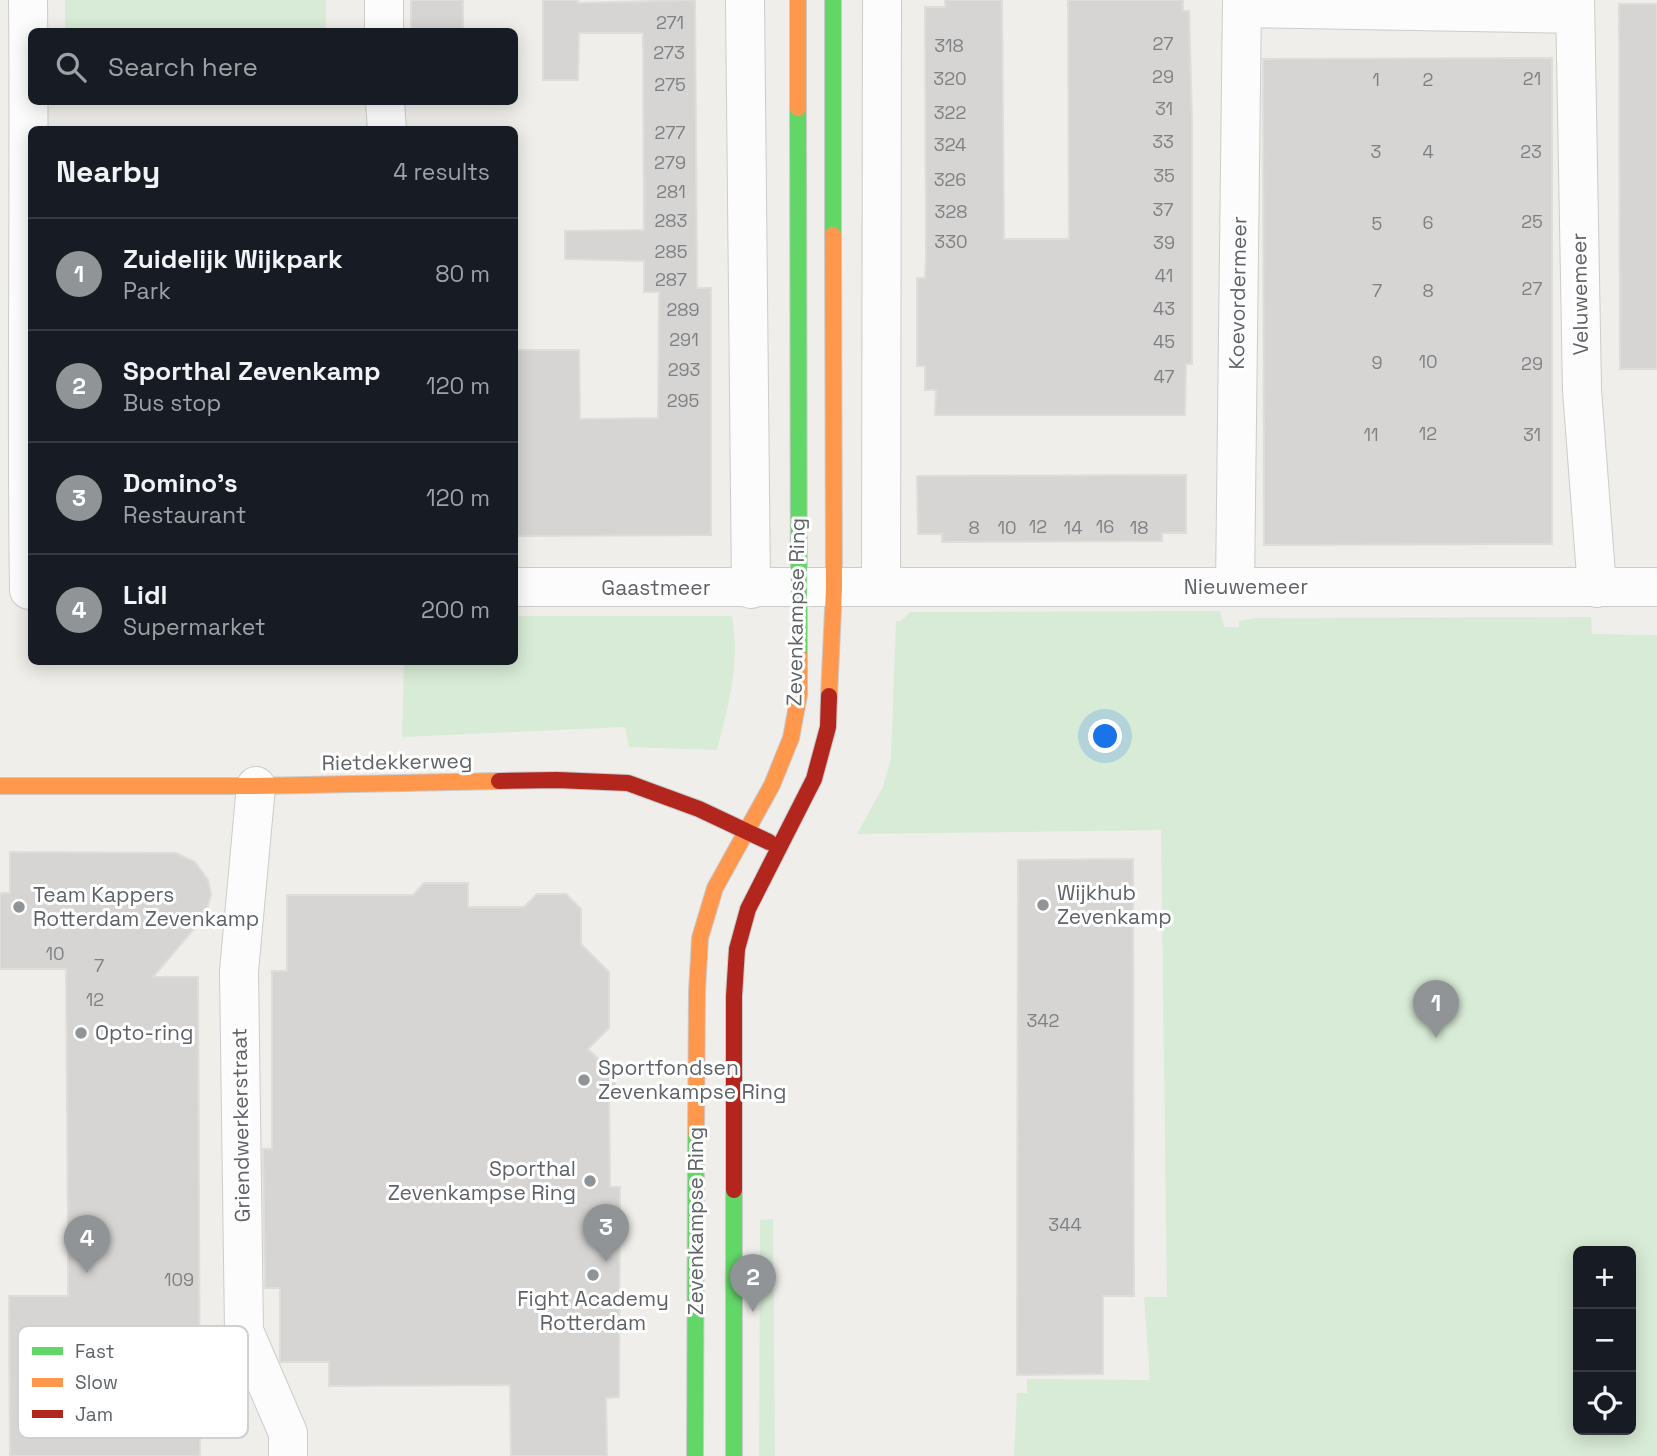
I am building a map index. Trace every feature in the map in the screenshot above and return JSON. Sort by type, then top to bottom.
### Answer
[{"type":"main road","name":"Zevenkampse Ring","points":[[734,1456],[737,949],[748,909],[814,779],[828,727],[816,588],[798,0]]},
{"type":"main road","name":"Zevenkampse Ring","points":[[695,1456],[697,1005],[700,938],[715,888],[772,785],[791,738],[816,588],[833,0]]},
{"type":"main road","name":"Rietdekkerweg","points":[[0,786],[256,786],[557,780],[628,783],[699,809],[747,830],[780,849]]},
{"type":"street","points":[[28,0],[28,28]]},
{"type":"street","points":[[384,0],[384,28]]},
{"type":"street","points":[[745,0],[751,589]]},
{"type":"street","points":[[881,587],[882,0]]},
{"type":"street","points":[[1242,4],[1575,7]]},
{"type":"street","name":"Koevordermeer","points":[[1235,587],[1242,4]]},
{"type":"street","name":"Veluwemeer","points":[[1575,7],[1582,390],[1597,588]]},
{"type":"street","points":[[28,105],[28,126]]},
{"type":"street","points":[[386,105],[387,126]]},
{"type":"street","name":"Gaastmeer","points":[[518,587],[816,588]]},
{"type":"street","name":"Nieuwemeer","points":[[816,588],[1657,587]]},
{"type":"street","name":"Griendwerkerstraat","points":[[244,1326],[239,971],[256,786]]},
{"type":"street","name":"Griendwerkerstraat","points":[[248,1340],[288,1433],[288,1456]]},
{"type":"green space","points":[[65,0],[326,0],[326,28],[65,28]]},
{"type":"green space","points":[[1220,611],[1224,627],[1239,627],[1239,621],[1255,618],[1591,617],[1592,634],[1657,635],[1657,1456],[1014,1456],[1017,1393],[1027,1393],[1027,1379],[1150,1380],[1144,1297],[1167,1297],[1161,830],[857,834],[883,787],[891,758],[896,621],[901,621],[910,612]]},
{"type":"green space","points":[[518,616],[732,616],[734,668],[717,750],[629,747],[625,727],[402,737],[404,665],[518,665]]},
{"type":"green space","points":[[773,1219],[775,1456],[759,1456],[760,1220]]},
{"type":"building","points":[[411,0],[463,0],[463,28],[411,28]]},
{"type":"building","points":[[543,0],[578,0],[578,3],[695,0],[697,288],[711,288],[711,535],[518,536],[518,350],[579,350],[580,419],[658,418],[659,292],[644,292],[644,261],[565,259],[565,231],[644,230],[643,33],[579,33],[578,80],[543,80]]},
{"type":"building","points":[[945,0],[1002,0],[1004,239],[1069,239],[1068,0],[1183,0],[1183,11],[1189,11],[1192,120],[1192,364],[1186,364],[1185,415],[935,415],[936,390],[925,390],[925,366],[917,366],[917,278],[925,278],[926,254],[925,7],[945,7]]},
{"type":"building","points":[[1619,4],[1657,4],[1657,369],[1620,369]]},
{"type":"building","points":[[1552,58],[1552,544],[1264,545],[1263,59]]},
{"type":"building","points":[[1186,475],[1186,533],[1162,533],[1162,541],[942,542],[942,534],[918,534],[917,476]]},
{"type":"building","points":[[10,852],[176,853],[195,862],[208,880],[211,895],[205,916],[153,977],[198,977],[199,1326],[18,1326],[18,1438],[200,1438],[200,1456],[10,1456],[9,1296],[68,1296],[68,1233],[66,969],[0,969],[0,893],[10,893]]},
{"type":"building","points":[[1133,859],[1134,1296],[1103,1296],[1103,1374],[1017,1375],[1018,860]]},
{"type":"building","points":[[424,883],[468,883],[468,907],[524,907],[537,894],[566,894],[581,909],[581,944],[609,972],[609,1028],[588,1049],[615,1075],[615,1095],[609,1100],[610,1187],[620,1187],[619,1397],[606,1398],[607,1456],[511,1456],[510,1385],[329,1386],[329,1362],[280,1360],[280,1288],[265,1288],[263,1149],[272,1149],[272,971],[287,971],[287,895],[413,895]]},
{"type":"traffic: fast","points":[[833,0],[833,235]]},
{"type":"traffic: fast","points":[[798,108],[799,655]]},
{"type":"traffic: fast","points":[[695,1456],[696,1133]]},
{"type":"traffic: fast","points":[[734,1190],[734,1456]]},
{"type":"traffic: slow","points":[[798,0],[798,108]]},
{"type":"traffic: slow","points":[[829,696],[834,588],[833,235]]},
{"type":"traffic: slow","points":[[696,1133],[700,938],[715,888],[772,785],[791,738],[799,695],[799,655]]},
{"type":"traffic: slow","points":[[0,786],[256,786],[499,781]]},
{"type":"traffic: jam","points":[[734,1190],[734,996],[737,949],[748,909],[814,779],[828,727],[829,696]]},
{"type":"traffic: jam","points":[[499,781],[628,783],[699,809],[769,842]]},
{"type":"place","name":"Wijkhub Zevenkamp","points":[[1043,905]]},
{"type":"place","name":"Team Kappers Rotterdam Zevenkamp","points":[[19,907]]},
{"type":"place","name":"Opto-ring","points":[[81,1033]]},
{"type":"place","name":"Zuidelijk Wijkpark","points":[[1436,1038]]},
{"type":"place","name":"Sportfondsen Zevenkampse Ring","points":[[584,1080]]},
{"type":"place","name":"Sporthal Zevenkampse Ring","points":[[590,1181]]},
{"type":"place","name":"Domino's","points":[[606,1262]]},
{"type":"place","name":"Lidl","points":[[87,1273]]},
{"type":"place","name":"Fight Academy Rotterdam","points":[[593,1275]]},
{"type":"place","name":"Sporthal Zevenkamp","points":[[753,1312]]}]
